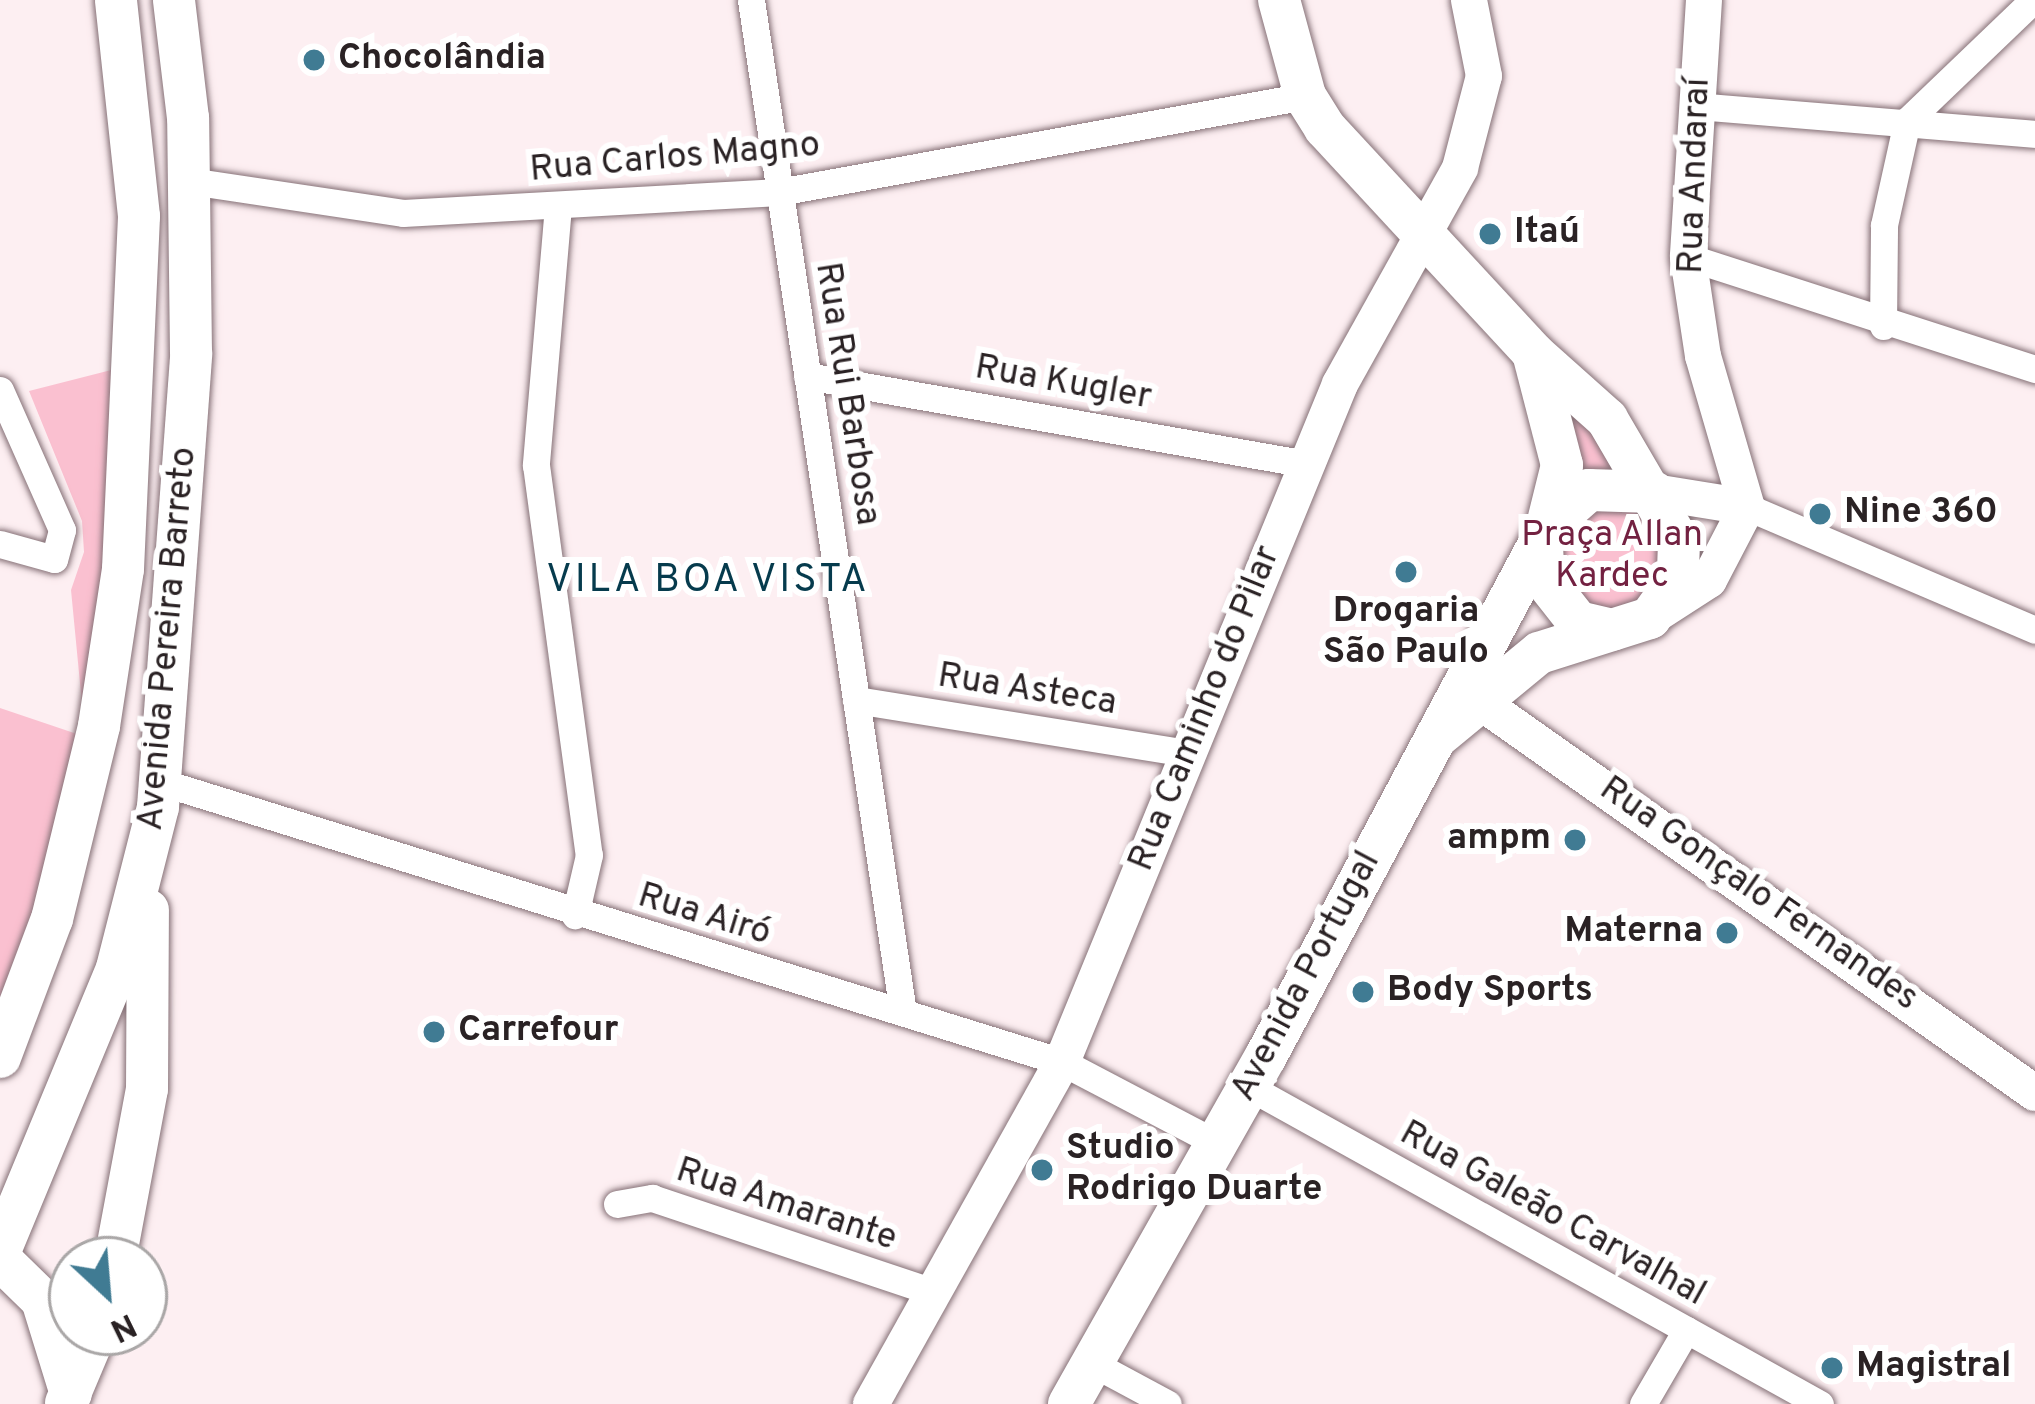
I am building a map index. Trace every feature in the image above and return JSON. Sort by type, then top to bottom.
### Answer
[{"type":"main road","name":"Avenida Pereira Barreto","points":[[0,1057],[52,919],[99,726],[124,569],[139,216],[116,0]]},
{"type":"main road","name":"Avenida Pereira Barreto","points":[[0,1255],[117,968],[147,870],[161,782],[182,556],[190,182],[174,0]]},
{"type":"main road","points":[[1280,0],[1305,96],[1349,160],[1426,233],[1533,353],[1607,419],[1673,494],[1681,555],[1673,590],[1631,624],[1578,622],[1548,590],[1546,530],[1561,453],[1533,353]]},
{"type":"main road","name":"Rua Caminho do Pilar","points":[[871,1404],[1062,1062],[1350,362],[1426,233],[1478,119],[1484,76],[1469,0]]},
{"type":"main road","name":"Rua Andaraí","points":[[1704,0],[1688,256],[1721,421],[1747,507]]},
{"type":"main road","name":"Rua Andaraí","points":[[1673,494],[1717,454],[1721,421]]},
{"type":"main road","name":"Avenida Portugal","points":[[1069,1404],[1249,1087],[1546,530],[1589,490],[1673,494],[1747,507],[1709,580],[1631,624],[1539,653],[1479,701],[1462,724],[1436,737]]},
{"type":"main road","points":[[1479,701],[1471,682],[1483,650]]},
{"type":"main road","name":"Rua Gonçalo Fernandes","points":[[1479,701],[2035,1093]]},
{"type":"main road","points":[[119,1236],[147,1089],[147,870]]},
{"type":"main road","points":[[0,1255],[42,1300],[68,1399]]},
{"type":"main road","points":[[68,1399],[86,1356]]},
{"type":"street","name":"Rua Rui Barbosa","points":[[751,0],[903,1012]]},
{"type":"street","points":[[1883,326],[1884,225],[1907,121],[2033,0]]},
{"type":"street","name":"Rua Carlos Magno","points":[[190,182],[403,214],[779,192],[1305,96]]},
{"type":"street","points":[[1696,106],[2035,134]]},
{"type":"street","points":[[558,206],[536,465],[589,855],[575,914]]},
{"type":"street","points":[[1688,256],[1883,326],[2035,369]]},
{"type":"street","name":"Rua Kugler","points":[[807,376],[1307,464]]},
{"type":"street","points":[[0,390],[57,512],[54,559],[0,544]]},
{"type":"street","points":[[1747,507],[2035,630]]},
{"type":"street","name":"Rua Asteca","points":[[856,700],[1187,753]]},
{"type":"street","name":"Rua Airó","points":[[161,782],[1062,1062],[1216,1143]]},
{"type":"street","name":"Rua Galeão Carvalhal","points":[[1249,1087],[1820,1404]]},
{"type":"street","name":"Rua Amarante","points":[[617,1204],[652,1198],[933,1292]]},
{"type":"street","points":[[1642,1404],[1685,1330]]},
{"type":"street","points":[[1092,1363],[1168,1404]]},
{"type":"green space","points":[[123,367],[116,495],[82,704],[71,590],[84,552],[82,521],[29,391]]},
{"type":"green space","name":"Praça Allan Kardec","points":[[1560,391],[1590,431],[1618,473],[1578,485]]},
{"type":"green space","name":"Praça Allan Kardec","points":[[1598,502],[1649,514],[1666,574],[1655,594],[1616,613],[1575,599],[1556,549]]},
{"type":"green space","points":[[0,708],[77,734],[28,935],[0,1015]]},
{"type":"place","name":"Chocolândia","points":[[314,60]]},
{"type":"place","name":"Itaú","points":[[1490,234]]},
{"type":"place","name":"Nine 360","points":[[1820,514]]},
{"type":"place","name":"Drogaria São Paulo","points":[[1406,572]]},
{"type":"place","name":"ampm","points":[[1575,840]]},
{"type":"place","name":"Materna","points":[[1727,933]]},
{"type":"place","name":"Body Sports","points":[[1363,992]]},
{"type":"place","name":"Carrefour","points":[[434,1032]]},
{"type":"place","name":"Studio Rodrigo Duarte","points":[[1042,1170]]},
{"type":"place","name":"Magistral","points":[[1832,1368]]},
{"type":"district","name":"VILA BOA VISTA","points":[[708,582]]}]
